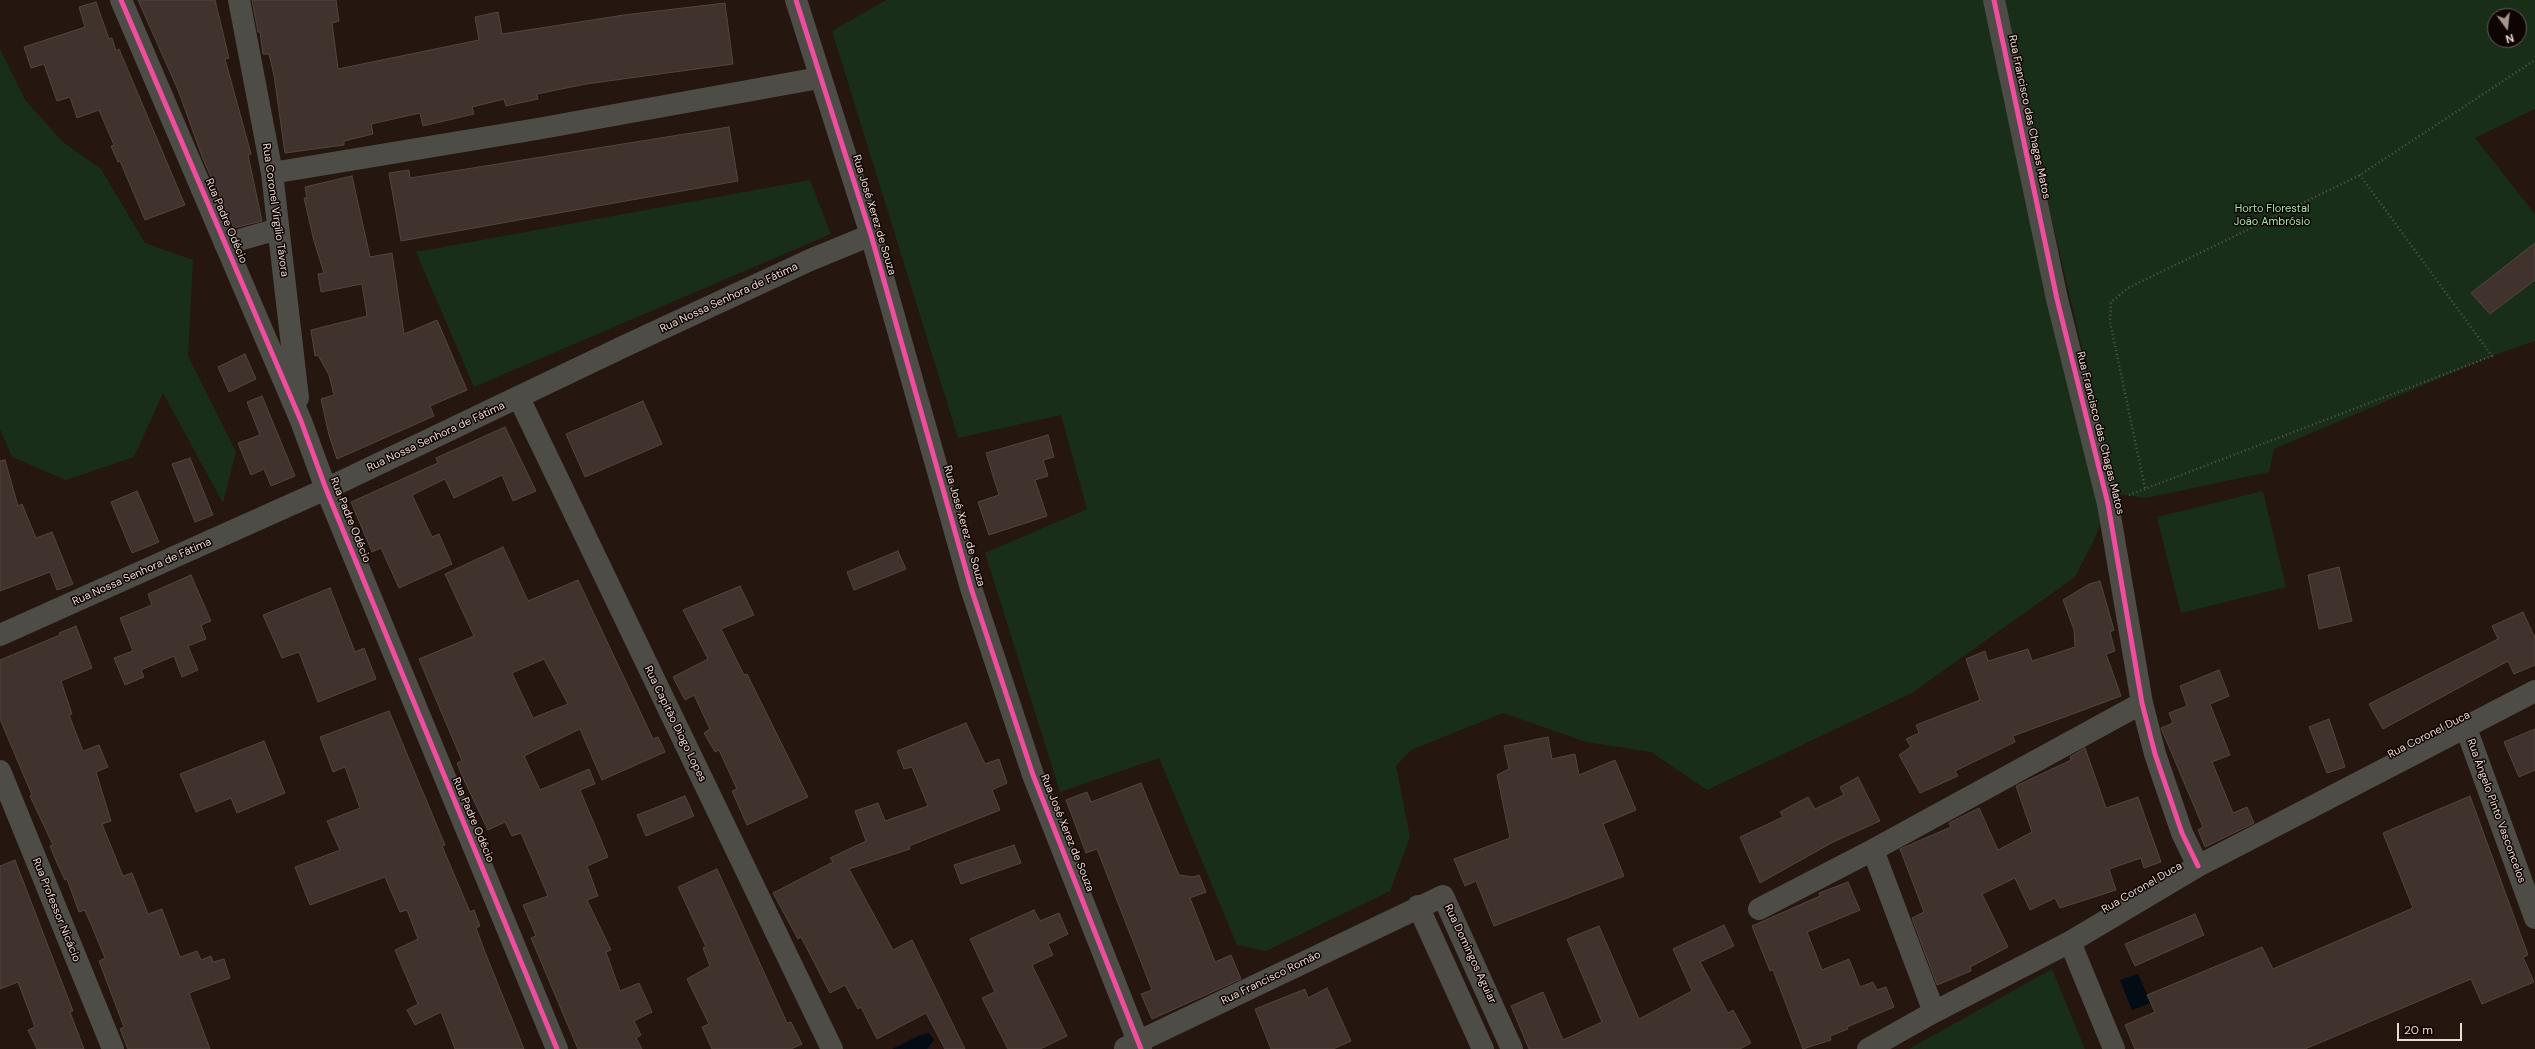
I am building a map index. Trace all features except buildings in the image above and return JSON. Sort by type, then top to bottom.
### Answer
[{"type":"street","name":"Rua Padre Odécio","points":[[121,0],[301,421],[326,489],[558,1049]]},
{"type":"street","name":"Rua Coronel Virgílio Távora","points":[[239,0],[272,173],[301,421]]},
{"type":"street","name":"Rua José Xerez de Souza","points":[[796,0],[871,235],[976,603],[1033,776],[1134,1047]]},
{"type":"street","name":"Rua Francisco das Chagas Matos","points":[[1994,0],[2057,299],[2108,504],[2142,703],[2155,754],[2182,833],[2198,866]]},
{"type":"street","points":[[272,173],[537,129],[820,78]]},
{"type":"street","points":[[225,244],[278,229]]},
{"type":"street","name":"Rua Nossa Senhora de Fátima","points":[[0,635],[326,489],[810,260],[871,235]]},
{"type":"street","name":"Rua Capitão Diogo Lopes","points":[[519,398],[832,1049]]},
{"type":"street","name":"Rua Coronel Duca","points":[[1870,1049],[1934,1012],[2070,942],[2198,866],[2535,691]]},
{"type":"street","points":[[1759,909],[1873,850],[2142,703]]},
{"type":"street","name":"Rua Ângelo Pinto Vasconcelos","points":[[2466,728],[2535,918]]},
{"type":"street","name":"Rua Professor Nicácio","points":[[0,771],[113,1049]]},
{"type":"street","points":[[1873,850],[1934,1012]]},
{"type":"street","name":"Rua Domingos Aguiar","points":[[1418,906],[1443,896],[1499,1016],[1512,1049]]},
{"type":"street","points":[[1418,906],[1483,1049]]},
{"type":"street","name":"Rua Francisco Romão","points":[[1134,1047],[1418,906]]},
{"type":"street","points":[[2070,942],[2114,1049]]},
{"type":"street","points":[[1474,1028],[1499,1016]]},
{"type":"path","points":[[2360,175],[2492,356],[2145,488],[2110,322],[2111,302],[2128,288],[2360,175],[2535,60]]},
{"type":"green space","points":[[886,0],[1985,0],[2108,504],[2095,538],[2075,577],[1912,693],[1707,790],[1651,752],[1586,742],[1503,713],[1411,750],[1396,766],[1410,837],[1390,891],[1266,951],[1237,945],[1159,758],[1060,792],[985,553],[1087,509],[1061,415],[958,438],[832,31]]},
{"type":"green space","name":"Horto Florestal João Ambrósio","points":[[2005,0],[2535,0],[2535,109],[2475,138],[2535,214],[2535,341],[2492,356],[2274,449],[2269,472],[2146,498],[2116,494],[2044,186]]},
{"type":"green space","points":[[0,49],[25,100],[63,142],[101,169],[145,243],[193,260],[188,356],[236,452],[223,503],[163,393],[134,457],[66,480],[12,457],[0,429]]},
{"type":"green space","points":[[810,180],[831,234],[474,387],[416,252]]},
{"type":"green space","points":[[2263,491],[2286,587],[2181,613],[2157,517]]},
{"type":"green space","points":[[2052,969],[2085,1049],[1909,1049]]},
{"type":"shaded area","points":[[2138,974],[2151,1003],[2132,1010],[2120,980]]},
{"type":"shaded area","points":[[929,1033],[934,1040],[927,1049],[892,1049],[918,1036]]},
{"type":"cycle path","points":[[121,0],[301,421],[326,489],[557,1049]]},
{"type":"cycle path","points":[[796,0],[871,235],[971,588],[1033,775],[1141,1049]]},
{"type":"cycle path","points":[[1994,0],[2057,299],[2108,504],[2142,703],[2155,754],[2182,833],[2198,866]]}]
